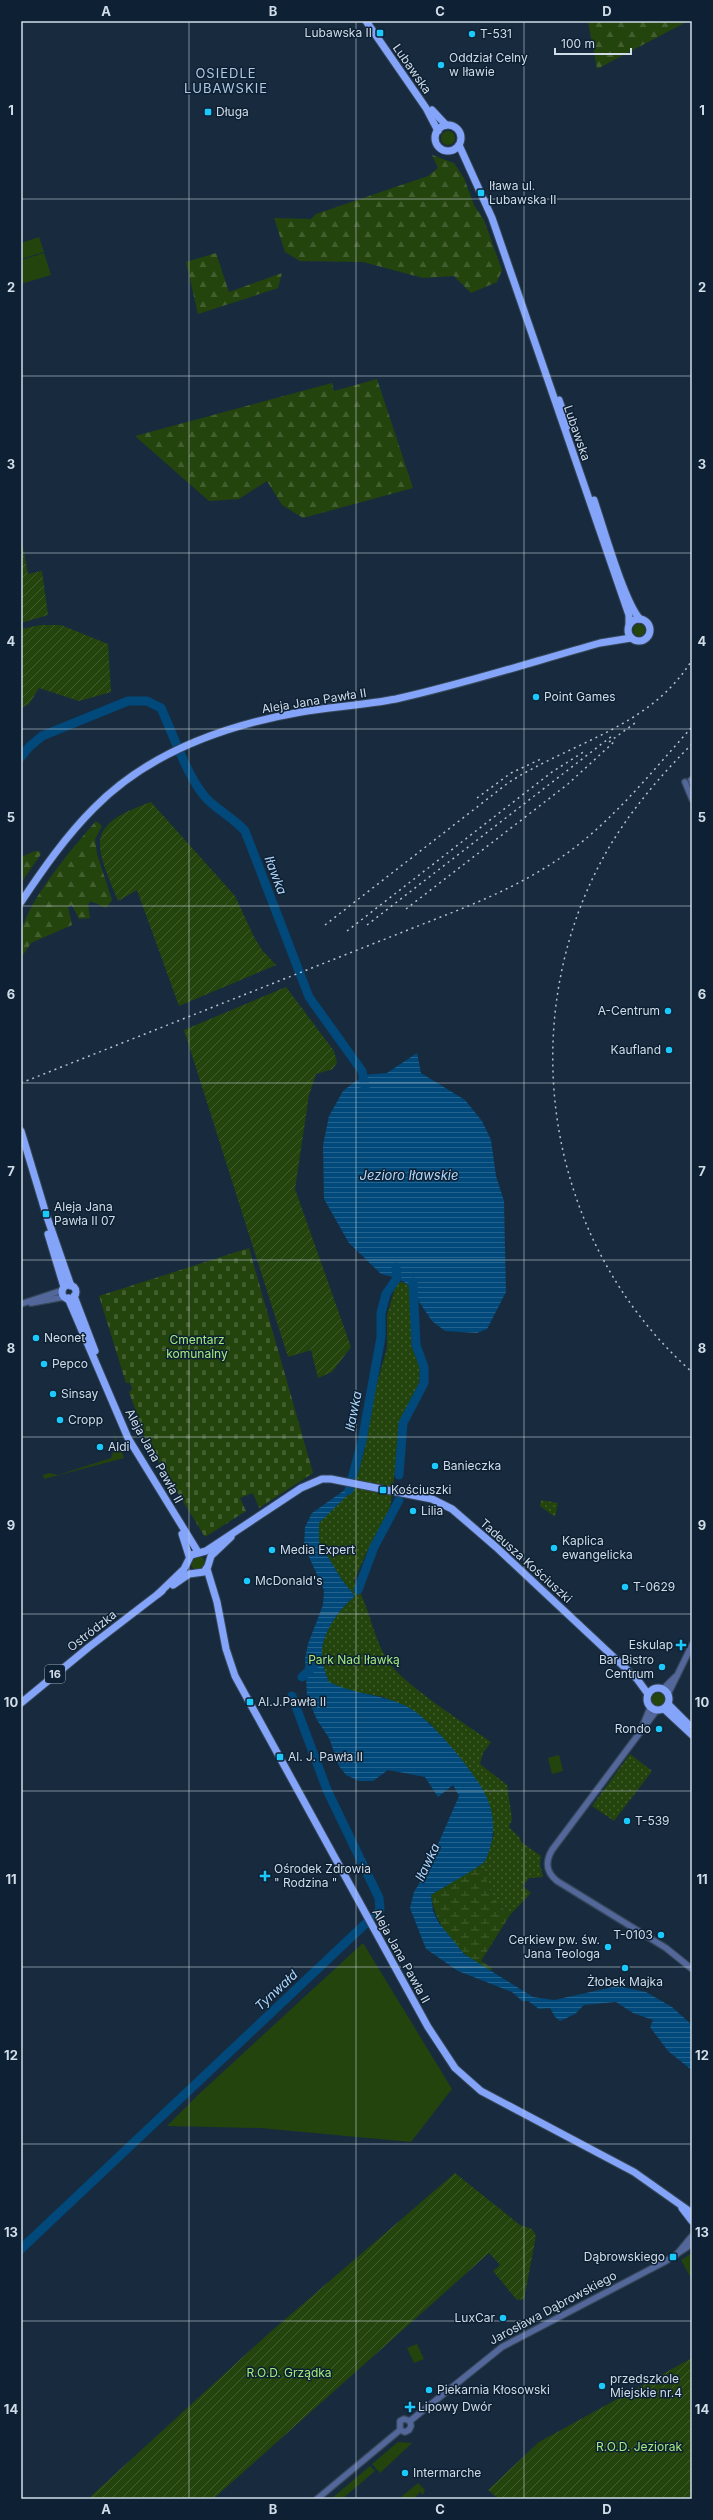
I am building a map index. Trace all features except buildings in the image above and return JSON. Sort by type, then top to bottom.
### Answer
[{"type":"main road","name":"Lubawska","points":[[366,21],[426,108],[438,131]]},
{"type":"main road","name":"Lubawska","points":[[371,21],[424,101],[446,125]]},
{"type":"main road","points":[[446,125],[454,126],[459,131],[461,138],[459,145],[449,151],[442,149],[438,145],[436,139],[438,131],[446,125]]},
{"type":"main road","name":"Lubawska","points":[[459,145],[492,218],[629,615],[629,627]]},
{"type":"main road","name":"Lubawska","points":[[449,151],[458,157],[471,174]]},
{"type":"main road","name":"Lubawska","points":[[503,250],[521,289],[626,593],[634,613],[640,619]]},
{"type":"main road","points":[[640,619],[648,623],[649,635],[641,641],[631,638],[629,627],[640,619]]},
{"type":"main road","name":"Aleja Jana Pawła II","points":[[600,643],[629,627]]},
{"type":"main road","name":"Aleja Jana Pawła II","points":[[21,902],[77,826],[95,806],[126,781],[177,750],[235,728],[301,712],[402,697],[600,643],[631,638]]},
{"type":"main road","name":"Aleja Jana Pawła II","points":[[21,1131],[46,1214],[49,1238],[67,1292],[105,1385],[128,1438],[175,1515],[200,1552]]},
{"type":"main road","name":"Tadeusza Kościuszki","points":[[245,1525],[312,1482],[331,1479],[432,1499],[452,1509],[508,1558],[650,1692]]},
{"type":"main road","name":"Aleja Jana Pawła II","points":[[175,1515],[189,1556]]},
{"type":"main road","points":[[189,1556],[200,1552],[245,1525]]},
{"type":"main road","points":[[207,1569],[208,1560],[214,1552],[245,1525]]},
{"type":"main road","points":[[200,1552],[208,1560]]},
{"type":"main road","name":"Ostródzka","points":[[21,1703],[48,1679],[158,1594],[181,1573],[187,1564],[189,1556]]},
{"type":"main road","points":[[187,1564],[196,1574]]},
{"type":"main road","name":"Aleja Jana Pawła II","points":[[207,1569],[226,1649],[235,1676],[356,1898],[441,2049],[466,2080],[493,2098],[634,2172],[692,2213]]},
{"type":"main road","name":"Ostródzka","points":[[158,1594],[207,1569]]},
{"type":"main road","name":"Aleja Jana Pawła II","points":[[196,1574],[208,1587],[219,1616]]},
{"type":"main road","points":[[692,1728],[666,1707],[653,1709],[646,1700],[650,1692],[665,1691],[666,1707],[692,1735]]},
{"type":"main road","name":"Aleja Jana Pawła II","points":[[678,2203],[692,2221]]},
{"type":"street","points":[[689,782],[692,799]]},
{"type":"street","points":[[23,1304],[67,1292]]},
{"type":"street","points":[[665,1691],[676,1677],[692,1645]]},
{"type":"street","points":[[653,1709],[552,1850],[547,1864],[549,1873],[557,1881],[666,1948],[692,1969]]},
{"type":"street","name":"Jarosława Dąbrowskiego","points":[[676,2255],[692,2236]]},
{"type":"street","name":"Jarosława Dąbrowskiego","points":[[410,2421],[502,2347],[676,2255],[692,2244]]},
{"type":"street","points":[[406,2419],[410,2421],[412,2426],[409,2430],[404,2432],[400,2430],[400,2421],[406,2419]]},
{"type":"street","points":[[317,2499],[400,2430]]},
{"type":"green space","points":[[588,21],[688,21],[597,69]]},
{"type":"green space","points":[[445,131],[451,131],[455,135],[455,141],[451,145],[445,145],[441,141],[441,135]]},
{"type":"green space","points":[[432,155],[454,163],[464,178],[474,205],[484,220],[502,270],[497,282],[471,293],[454,276],[423,278],[363,262],[300,261],[285,252],[274,218],[311,219],[316,214],[428,176],[438,168]]},
{"type":"green space","points":[[39,237],[44,252],[21,259],[21,243]]},
{"type":"green space","points":[[44,253],[51,275],[21,284],[21,260]]},
{"type":"green space","points":[[216,253],[229,292],[282,273],[278,288],[198,314],[186,262]]},
{"type":"green space","points":[[377,379],[413,488],[303,518],[282,505],[267,481],[239,499],[209,501],[135,436],[332,383],[334,391]]},
{"type":"green space","points":[[21,537],[28,574],[42,571],[48,615],[21,623]]},
{"type":"green space","points":[[641,624],[644,625],[644,635],[637,636],[634,635],[633,628],[634,625]]},
{"type":"green space","points":[[41,625],[61,625],[108,644],[111,692],[79,701],[39,688],[29,704],[21,708],[21,629]]},
{"type":"green space","points":[[151,802],[235,896],[254,937],[262,950],[276,965],[179,1006],[137,890],[118,901],[100,851],[100,839],[105,829],[114,820],[129,811]]},
{"type":"green space","points":[[96,821],[102,826],[95,839],[97,854],[112,900],[106,908],[91,901],[88,905],[90,918],[79,919],[72,905],[68,906],[72,925],[31,943],[21,958],[21,933],[26,917],[33,903],[53,873]]},
{"type":"green space","points":[[35,851],[39,851],[41,854],[21,883],[21,857]]},
{"type":"green space","points":[[286,987],[334,1051],[337,1062],[333,1069],[316,1074],[309,1095],[295,1189],[351,1347],[332,1372],[318,1378],[311,1350],[288,1357],[184,1030]]},
{"type":"green space","name":"Cmentarz komunalny","points":[[249,1248],[313,1473],[259,1508],[253,1493],[240,1498],[246,1511],[205,1537],[147,1443],[129,1392],[132,1389],[130,1383],[126,1383],[99,1296]]},
{"type":"green space","name":"Park Nad Iławką","points":[[400,1282],[407,1284],[412,1292],[411,1318],[414,1349],[420,1366],[419,1387],[401,1424],[390,1508],[354,1581],[363,1600],[381,1649],[393,1668],[418,1690],[491,1742],[483,1753],[480,1764],[507,1785],[512,1819],[509,1827],[520,1838],[521,1842],[541,1856],[540,1864],[543,1877],[529,1878],[523,1886],[531,1893],[510,1915],[494,1899],[487,1883],[484,1862],[494,1835],[477,1782],[430,1723],[384,1697],[345,1690],[329,1683],[324,1669],[322,1647],[324,1639],[337,1615],[355,1596],[342,1580],[319,1542],[319,1523],[354,1489],[365,1448],[371,1404],[387,1348],[387,1315],[396,1285]]},
{"type":"green space","points":[[113,1430],[124,1458],[44,1479],[43,1475],[49,1473],[58,1475],[111,1458],[114,1450],[118,1448]]},
{"type":"green space","points":[[541,1500],[558,1503],[555,1517],[540,1506]]},
{"type":"green space","points":[[198,1556],[203,1558],[205,1563],[203,1568],[198,1570],[193,1568],[191,1563],[193,1558]]},
{"type":"green space","points":[[655,1693],[661,1693],[665,1697],[665,1703],[661,1707],[655,1707],[651,1703],[651,1697]]},
{"type":"green space","points":[[630,1754],[652,1771],[614,1821],[592,1806]]},
{"type":"green space","points":[[559,1755],[563,1771],[552,1774],[548,1758]]},
{"type":"green space","points":[[484,1862],[491,1892],[498,1903],[510,1915],[481,1961],[492,1968],[491,1971],[469,1958],[451,1940],[438,1919],[431,1895]]},
{"type":"green space","points":[[363,1943],[452,2089],[411,2142],[260,2128],[167,2126],[199,2094]]},
{"type":"green space","name":"R.O.D. Grządka","points":[[455,2173],[520,2225],[532,2229],[536,2236],[524,2299],[517,2300],[493,2271],[500,2265],[489,2253],[213,2499],[89,2498],[267,2335]]},
{"type":"green space","points":[[692,2253],[692,2280],[681,2260]]},
{"type":"green space","points":[[417,2344],[424,2359],[414,2363],[407,2348]]},
{"type":"green space","name":"R.O.D. Jeziorak","points":[[692,2358],[692,2499],[499,2499],[488,2490],[539,2442]]},
{"type":"green space","points":[[398,2442],[412,2443],[380,2473],[372,2464]]},
{"type":"green space","points":[[370,2466],[375,2471],[342,2499],[331,2499]]},
{"type":"green space","points":[[418,2483],[425,2490],[423,2495],[420,2492],[414,2499],[403,2499],[401,2497]]},
{"type":"water","name":"Jezioro Iławskie","points":[[417,1053],[421,1073],[465,1100],[482,1121],[491,1140],[496,1176],[504,1201],[506,1292],[487,1329],[477,1333],[445,1331],[432,1321],[407,1284],[397,1278],[381,1274],[349,1243],[324,1199],[323,1145],[329,1116],[343,1091],[364,1075],[387,1073]]},
{"type":"water","points":[[349,1487],[354,1489],[319,1523],[319,1542],[342,1580],[355,1596],[337,1615],[324,1639],[322,1658],[329,1682],[347,1689],[395,1701],[414,1711],[425,1720],[450,1745],[472,1773],[486,1796],[493,1820],[491,1845],[485,1861],[469,1873],[431,1895],[433,1911],[439,1923],[464,1954],[533,1997],[554,2000],[618,1986],[646,1992],[672,2007],[692,2025],[692,2067],[689,2068],[668,2051],[650,2027],[653,2020],[633,2013],[616,2002],[584,2005],[575,2014],[560,2021],[555,2017],[550,2008],[539,2009],[528,2001],[522,2001],[512,1992],[458,1971],[426,1949],[410,1908],[414,1892],[425,1874],[459,1796],[453,1785],[438,1797],[425,1777],[388,1770],[373,1781],[359,1781],[346,1775],[339,1766],[329,1738],[317,1720],[307,1696],[305,1659],[308,1644],[323,1605],[324,1590],[304,1546],[305,1527],[312,1513]]},
{"type":"waterway","name":"Iławka","points":[[21,757],[29,747],[42,736],[128,701],[147,701],[161,708],[188,770],[202,793],[209,801],[245,831],[309,997],[362,1071],[365,1087]]},
{"type":"waterway","name":"Iławka","points":[[349,1490],[362,1441],[381,1337],[381,1313],[386,1294],[397,1278],[396,1267]]},
{"type":"waterway","name":"Iławka","points":[[399,1475],[403,1423],[424,1383],[424,1367],[416,1345],[413,1282]]},
{"type":"waterway","name":"Iławka","points":[[358,1590],[374,1547],[399,1500]]},
{"type":"waterway","name":"Tynwałd","points":[[302,1677],[313,1667]]},
{"type":"waterway","name":"Tynwałd","points":[[21,2249],[380,1910],[379,1898],[327,1790],[292,1696]]},
{"type":"railway","points":[[325,925],[508,783],[532,769],[608,732],[632,718],[654,702],[675,683],[692,660]]},
{"type":"railway","points":[[609,742],[635,723]]},
{"type":"railway","points":[[21,1083],[461,909],[522,881],[564,855],[594,832],[638,788],[692,727]]},
{"type":"railway","points":[[367,925],[612,736]]},
{"type":"railway","points":[[406,909],[568,784],[616,740]]},
{"type":"railway","points":[[692,744],[669,768],[626,821],[608,849],[577,915],[559,984],[553,1055],[558,1126],[575,1194],[603,1259],[642,1319],[692,1372]]},
{"type":"railway","points":[[347,931],[552,772],[585,751]]},
{"type":"railway","points":[[477,798],[511,773],[541,759]]},
{"type":"place","name":"Lubawska II","points":[[380,33]]},
{"type":"place","name":"T-531","points":[[472,34]]},
{"type":"place","name":"Oddział Celny w Iławie","points":[[441,65]]},
{"type":"place","name":"Długa","points":[[208,112]]},
{"type":"place","name":"Iława ul. Lubawska II","points":[[481,193]]},
{"type":"place","name":"Point Games","points":[[536,697]]},
{"type":"place","name":"A-Centrum","points":[[668,1011]]},
{"type":"place","name":"Kaufland","points":[[669,1050]]},
{"type":"place","name":"Aleja Jana Pawła II 07","points":[[46,1214]]},
{"type":"place","name":"Neonet","points":[[36,1338]]},
{"type":"place","name":"Pepco","points":[[44,1364]]},
{"type":"place","name":"Sinsay","points":[[53,1394]]},
{"type":"place","name":"Cropp","points":[[60,1420]]},
{"type":"place","name":"Aldi","points":[[100,1447]]},
{"type":"place","name":"Banieczka","points":[[435,1466]]},
{"type":"place","name":"Kościuszki","points":[[383,1490]]},
{"type":"place","name":"Lilia","points":[[413,1511]]},
{"type":"place","name":"Kaplica ewangelicka","points":[[554,1548]]},
{"type":"place","name":"Media Expert","points":[[272,1550]]},
{"type":"place","name":"McDonald's","points":[[247,1581]]},
{"type":"place","name":"T-0629","points":[[625,1587]]},
{"type":"place","name":"Eskulap","points":[[681,1645]]},
{"type":"place","name":"Bar Bistro Centrum","points":[[662,1667]]},
{"type":"place","name":"Al.J.Pawła II","points":[[250,1702]]},
{"type":"place","name":"Rondo","points":[[659,1729]]},
{"type":"place","name":"Al. J. Pawła II","points":[[280,1757]]},
{"type":"place","name":"T-539","points":[[627,1821]]},
{"type":"place","name":"Ośrodek Zdrowia \" Rodzina \"","points":[[265,1876]]},
{"type":"place","name":"T-0103","points":[[661,1935]]},
{"type":"place","name":"Cerkiew pw. św. Jana Teologa","points":[[608,1947]]},
{"type":"place","name":"Żłobek Majka","points":[[625,1968]]},
{"type":"place","name":"Dąbrowskiego","points":[[673,2257]]},
{"type":"place","name":"LuxCar","points":[[503,2318]]},
{"type":"place","name":"przedszkole Miejskie nr.4","points":[[602,2386]]},
{"type":"place","name":"Piekarnia Kłosowski","points":[[429,2390]]},
{"type":"place","name":"Lipowy Dwór","points":[[410,2407]]},
{"type":"place","name":"Intermarche","points":[[405,2473]]},
{"type":"district","name":"OSIEDLE LUBAWSKIE","points":[[226,80]]}]
